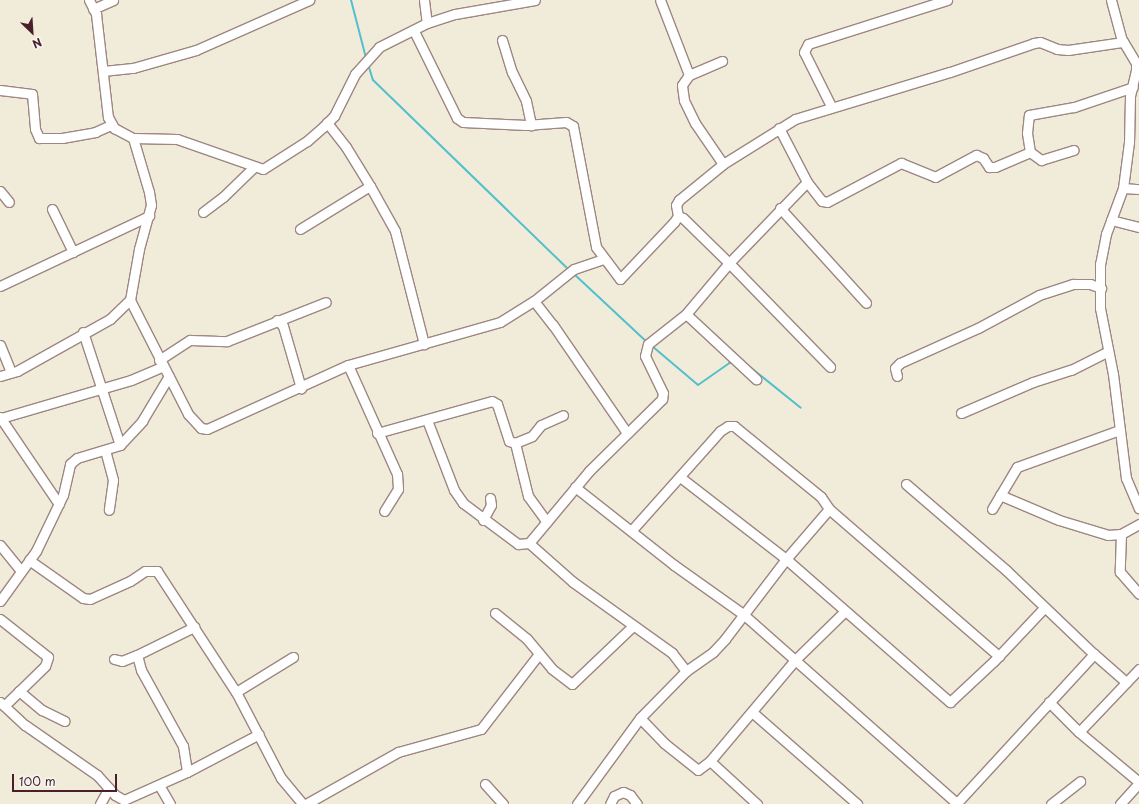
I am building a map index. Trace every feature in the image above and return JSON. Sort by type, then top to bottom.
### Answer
[{"type":"street","points":[[88,0],[93,9],[99,31],[111,125],[121,133],[133,138],[177,139],[263,169],[274,164],[307,141],[334,116],[362,64],[379,47],[414,31],[427,23],[475,9],[535,0]]},
{"type":"street","points":[[93,9],[113,0]]},
{"type":"street","points":[[103,71],[133,68],[196,50],[309,0]]},
{"type":"street","points":[[424,0],[427,23]]},
{"type":"street","points":[[660,0],[689,75]]},
{"type":"street","points":[[831,106],[804,52],[808,44],[947,0]]},
{"type":"street","points":[[1111,0],[1123,42],[1136,63],[1133,87],[1134,97],[1123,188],[1111,220],[1100,264],[1100,313],[1106,334],[1107,352],[1113,374],[1126,478],[1139,508]]},
{"type":"street","points":[[414,31],[457,118],[468,123],[531,125],[566,122],[573,126],[596,248],[618,278],[622,278],[678,216]]},
{"type":"street","points":[[502,40],[512,72],[526,101],[531,125]]},
{"type":"street","points":[[678,216],[676,205],[679,200],[723,164],[795,118],[831,106],[950,72],[1034,43],[1040,42],[1057,49],[1068,50],[1123,42]]},
{"type":"street","points":[[722,61],[689,75],[682,85],[684,100],[695,123],[723,164]]},
{"type":"street","points":[[1073,150],[1041,160],[1030,152],[1027,133],[1029,115],[1074,107],[1133,87]]},
{"type":"street","points":[[0,90],[32,94],[35,129],[39,138],[54,139],[95,132],[111,125]]},
{"type":"street","points":[[327,123],[346,147],[370,186],[394,231],[424,344]]},
{"type":"street","points":[[778,128],[807,182],[822,201],[827,202],[901,163],[936,177],[976,155],[992,167],[1030,152]]},
{"type":"street","points":[[133,138],[150,192],[149,216],[139,249],[130,300],[161,363],[195,424],[208,429],[301,388],[348,365],[500,322],[534,301],[574,269],[603,259]]},
{"type":"street","points":[[203,212],[223,198],[254,167]]},
{"type":"street","points":[[427,420],[454,490],[463,503],[483,520],[518,544],[529,542],[575,487],[662,399],[663,394],[645,356],[646,349],[652,339],[686,314],[780,208],[807,182]]},
{"type":"street","points":[[300,229],[370,186]]},
{"type":"street","points":[[1123,188],[1139,189]]},
{"type":"street","points":[[0,191],[9,202]]},
{"type":"street","points":[[780,208],[866,303]]},
{"type":"street","points":[[52,209],[73,252]]},
{"type":"street","points":[[0,286],[149,216]]},
{"type":"street","points":[[678,216],[684,218],[730,263],[830,367]]},
{"type":"street","points":[[1111,220],[1139,227]]},
{"type":"street","points":[[897,376],[895,368],[900,363],[978,328],[1039,295],[1073,284],[1090,284],[1101,288]]},
{"type":"street","points":[[0,376],[17,371],[83,332],[110,319],[130,300]]},
{"type":"street","points":[[534,301],[553,325],[627,433]]},
{"type":"street","points":[[59,504],[0,418],[100,390],[161,363],[190,340],[227,340],[281,321],[326,302]]},
{"type":"street","points":[[686,314],[756,379]]},
{"type":"street","points":[[281,321],[301,388]]},
{"type":"street","points":[[83,332],[100,390],[120,445]]},
{"type":"street","points":[[0,346],[11,372]]},
{"type":"street","points":[[962,413],[1033,382],[1071,370],[1107,352]]},
{"type":"street","points":[[348,365],[377,433],[397,474],[400,484],[384,511]]},
{"type":"street","points":[[0,601],[29,560],[59,504],[70,464],[73,459],[120,445],[142,421],[169,376]]},
{"type":"street","points":[[377,433],[492,401],[497,404],[509,441],[515,443],[532,436],[541,425],[563,416]]},
{"type":"street","points":[[632,531],[720,431],[728,426],[734,426],[821,497],[830,509],[999,656]]},
{"type":"street","points":[[992,509],[1014,469],[1023,463],[1119,430]]},
{"type":"street","points":[[515,443],[528,496],[546,522]]},
{"type":"street","points":[[105,450],[113,480],[109,510]]},
{"type":"street","points":[[680,477],[786,559],[844,612],[950,702],[999,656],[1044,608]]},
{"type":"street","points":[[906,484],[1007,572],[1044,608],[1126,682]]},
{"type":"street","points":[[575,487],[743,614],[796,659],[956,803],[1094,654]]},
{"type":"street","points":[[1000,495],[1059,520],[1108,535],[1121,534],[1139,524]]},
{"type":"street","points":[[483,520],[491,505],[490,498]]},
{"type":"street","points":[[577,804],[640,718],[686,671],[713,652],[786,559],[830,509]]},
{"type":"street","points":[[1121,534],[1120,572],[1137,588]]},
{"type":"street","points":[[529,542],[573,582],[672,653],[686,671]]},
{"type":"street","points":[[0,545],[21,571]]},
{"type":"street","points":[[29,560],[83,598],[90,599],[130,581],[145,571],[157,570],[236,692],[281,778],[302,804]]},
{"type":"street","points":[[640,718],[695,770],[710,761],[796,659],[844,612]]},
{"type":"street","points":[[495,613],[527,639],[552,669],[572,684],[633,626]]},
{"type":"street","points":[[0,619],[48,657],[45,666],[19,691],[2,704],[25,725],[97,775],[115,795],[124,800],[187,772],[258,734]]},
{"type":"street","points":[[114,659],[122,661],[137,655],[194,627]]},
{"type":"street","points":[[306,804],[398,752],[482,729],[539,654]]},
{"type":"street","points":[[137,655],[141,670],[183,746],[187,772]]},
{"type":"street","points":[[236,692],[293,657]]},
{"type":"street","points":[[1079,732],[1139,669]]},
{"type":"street","points":[[19,691],[42,710],[65,721]]},
{"type":"street","points":[[1049,702],[1079,732],[1139,782],[1120,804]]},
{"type":"street","points":[[752,712],[857,804]]},
{"type":"street","points":[[710,761],[757,804]]},
{"type":"street","points":[[1050,804],[1080,781]]},
{"type":"street","points":[[485,784],[503,804]]},
{"type":"street","points":[[159,785],[170,804]]},
{"type":"street","points":[[100,804],[109,788]]},
{"type":"street","points":[[610,804],[614,796],[623,792],[630,795],[637,804]]},
{"type":"waterway","points":[[351,0],[366,58]]},
{"type":"waterway","points":[[368,64],[373,80],[569,270]]},
{"type":"waterway","points":[[574,274],[647,342]]},
{"type":"waterway","points":[[652,346],[698,385],[729,363],[733,363]]},
{"type":"waterway","points":[[750,367],[801,408]]}]
